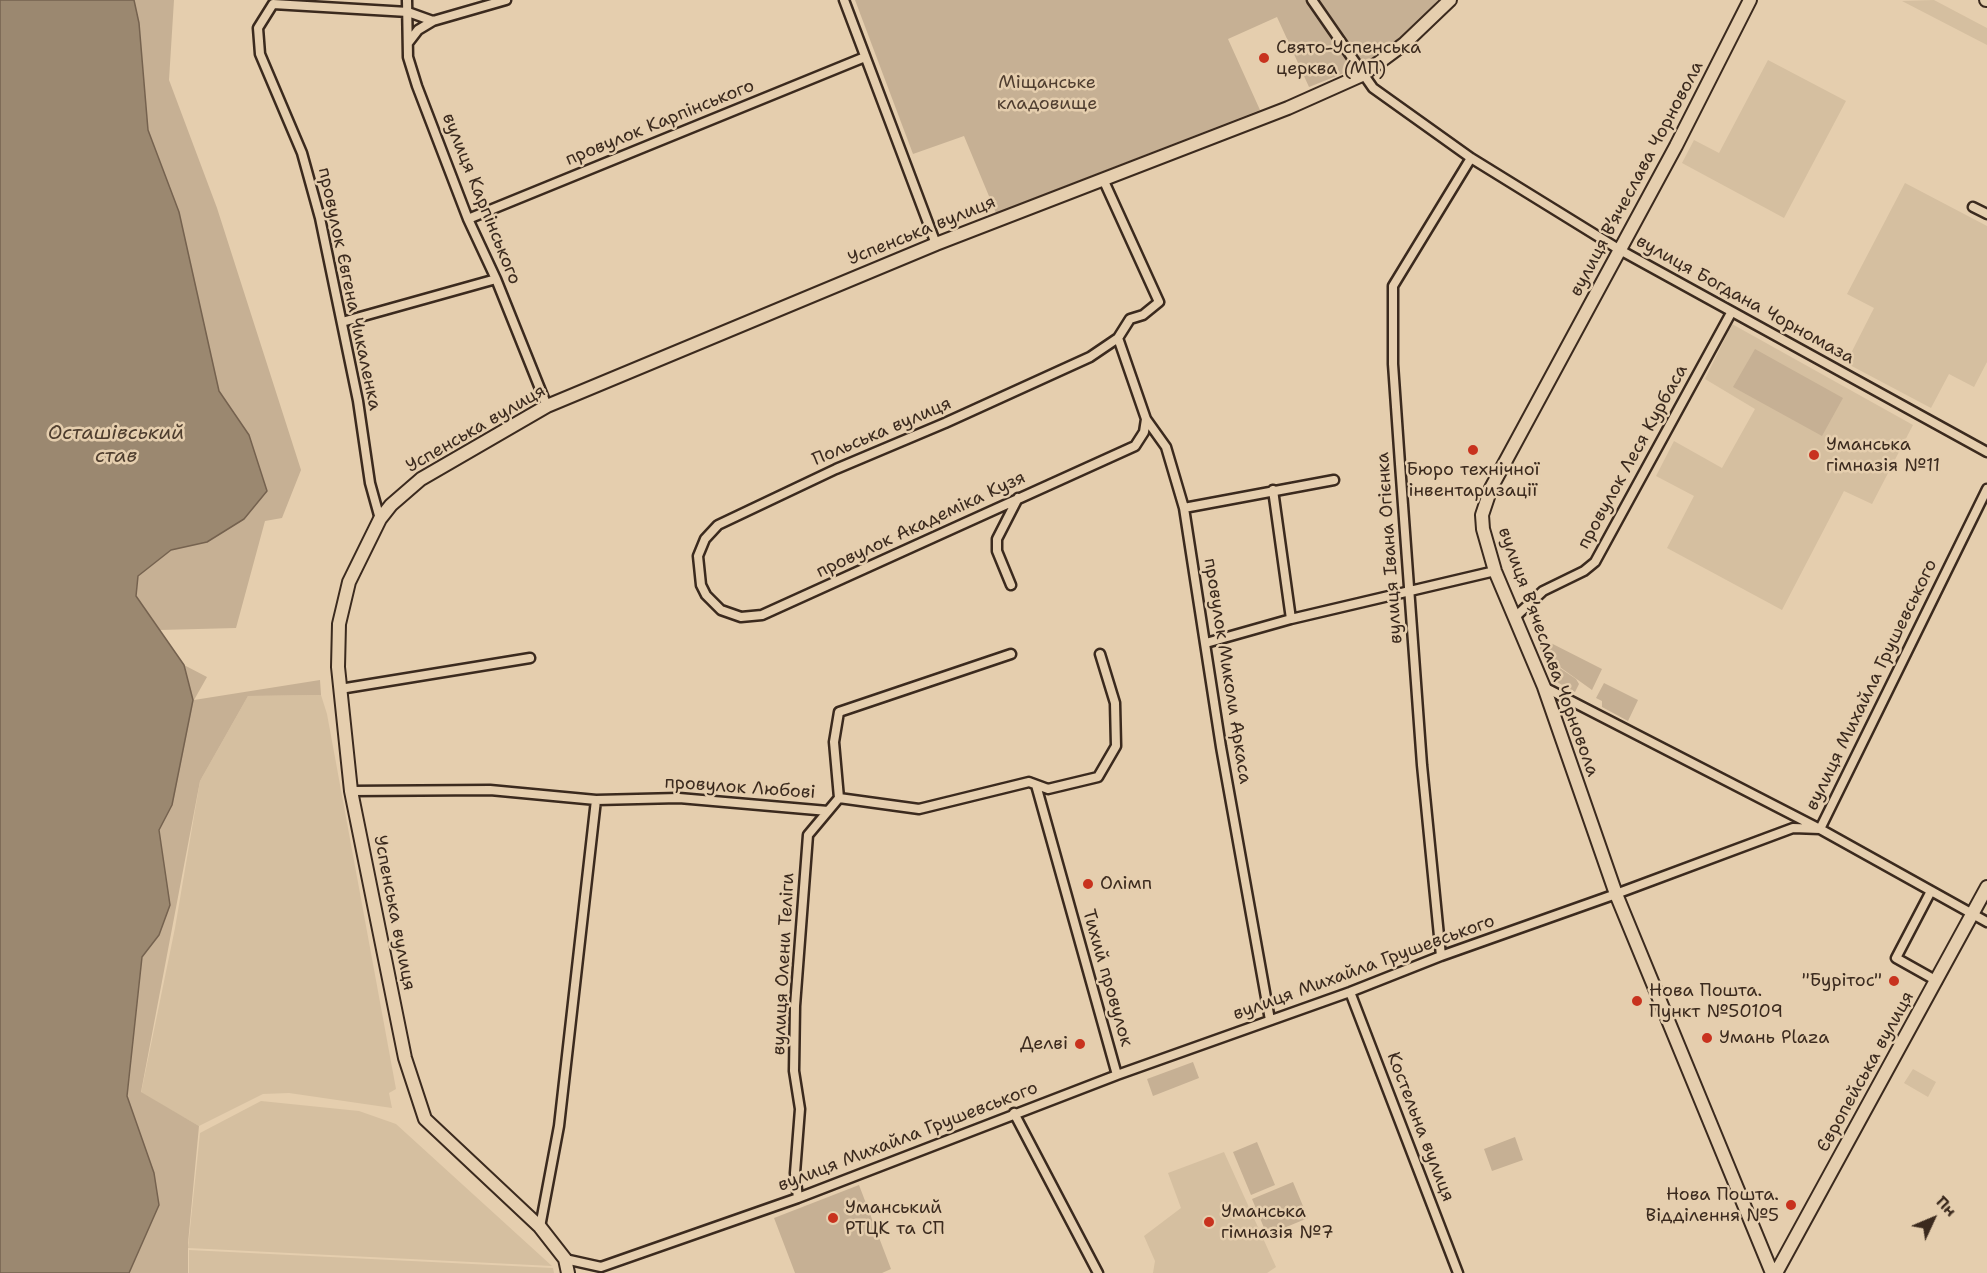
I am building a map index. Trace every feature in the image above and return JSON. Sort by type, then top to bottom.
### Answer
[{"type":"street","name":"вулиця Карпінського","points":[[407,0],[408,57],[417,86],[468,219],[496,279],[547,406]]},
{"type":"street","points":[[408,43],[418,30],[433,21],[506,0]]},
{"type":"street","points":[[844,0],[936,244]]},
{"type":"street","name":"вулиця Богдана Чорномаза","points":[[1311,0],[1362,75],[1388,100],[1471,158],[1620,249],[1731,313],[1987,452]]},
{"type":"street","name":"Успенська вулиця","points":[[568,1273],[565,1259],[540,1227],[431,1126],[421,1112],[405,1058],[351,791],[340,689],[338,645],[343,603],[357,562],[380,519],[391,505],[421,479],[547,406],[936,244],[1288,108],[1362,75],[1404,44],[1450,0]]},
{"type":"street","name":"вулиця В’ячеслава Чорновола","points":[[1750,0],[1485,504],[1483,529],[1495,571],[1544,687],[1616,894],[1774,1273]]},
{"type":"street","name":"провулок Євгена Чикаленка","points":[[380,519],[370,483],[358,401],[320,218],[302,153],[260,54],[258,28],[273,4],[408,12]]},
{"type":"street","points":[[408,12],[433,21]]},
{"type":"street","name":"провулок Карпінського","points":[[468,219],[865,57]]},
{"type":"street","name":"вулиця Івана Огієнка","points":[[1441,956],[1422,765],[1409,590],[1393,364],[1392,286],[1471,158]]},
{"type":"street","points":[[1103,179],[1159,302],[1143,315],[1125,323],[1118,338]]},
{"type":"street","points":[[1973,207],[1987,214]]},
{"type":"street","points":[[342,322],[496,279]]},
{"type":"street","name":"провулок Леся Курбаса","points":[[1514,618],[1543,591],[1584,571],[1595,562],[1731,313]]},
{"type":"street","name":"провулок Миколи Аркаса","points":[[1118,338],[1146,419],[1166,447],[1184,508],[1221,747],[1270,1020]]},
{"type":"street","name":"Польська вулиця","points":[[701,585],[697,566],[700,547],[718,525],[836,469],[945,423],[1090,357],[1118,338]]},
{"type":"street","name":"провулок Академіка Кузя","points":[[701,585],[706,595],[721,609],[741,617],[762,615],[1018,497],[1135,446],[1144,432],[1146,419]]},
{"type":"street","points":[[1184,508],[1334,480]]},
{"type":"street","name":"вулиця Михайла Грушевського","points":[[565,1259],[601,1267],[798,1198],[1014,1113],[1350,992],[1441,956],[1793,828],[1820,829],[1987,489]]},
{"type":"street","points":[[1274,490],[1291,619]]},
{"type":"street","points":[[1011,585],[997,551],[997,539],[1018,497]]},
{"type":"street","points":[[1206,643],[1291,619],[1495,571]]},
{"type":"street","points":[[840,798],[834,742],[839,712],[1011,654]]},
{"type":"street","name":"провулок Любові","points":[[351,791],[490,790],[596,800],[679,798],[828,811],[840,798],[920,809],[1029,783],[1048,789],[1098,777],[1116,746],[1115,704],[1100,654]]},
{"type":"street","points":[[340,689],[530,657]]},
{"type":"street","points":[[1544,687],[1820,829],[1987,922]]},
{"type":"street","name":"Тихий провулок","points":[[1036,785],[1117,1075]]},
{"type":"street","points":[[540,1227],[559,1126],[596,800]]},
{"type":"street","name":"вулиця Олени Теліги","points":[[798,1198],[795,1173],[800,1109],[794,1071],[795,1006],[808,834],[828,811]]},
{"type":"street","name":"Європейська вулиця","points":[[1774,1273],[1987,887]]},
{"type":"street","points":[[1931,891],[1896,958],[1937,981]]},
{"type":"street","name":"Костельна вулиця","points":[[1350,992],[1458,1273]]},
{"type":"street","points":[[1014,1113],[1098,1273]]},
{"type":"shaded area","points":[[1934,0],[1987,28],[1987,45],[1902,1]]},
{"type":"shaded area","points":[[1768,60],[1846,101],[1784,218],[1682,163],[1694,140],[1719,153]]},
{"type":"shaded area","points":[[1905,183],[1987,226],[1987,362],[1974,387],[1949,374],[1931,408],[1846,363],[1874,308],[1847,294]]},
{"type":"shaded area","name":"Уманська гімназія №11","points":[[1732,324],[1913,425],[1872,504],[1844,491],[1782,610],[1667,548],[1694,496],[1656,476],[1674,441],[1722,468],[1755,409],[1705,379]]},
{"type":"shaded area","points":[[321,695],[327,714],[396,1089],[389,1093],[392,1108],[289,1093],[263,1094],[199,1126],[141,1093],[175,928],[200,781],[248,696]]},
{"type":"shaded area","points":[[1913,1069],[1936,1082],[1928,1097],[1904,1083]]},
{"type":"shaded area","points":[[261,1101],[359,1111],[396,1124],[552,1266],[188,1248],[200,1133]]},
{"type":"shaded area","name":"Уманська гімназія №7","points":[[1224,1152],[1276,1267],[1267,1273],[1153,1273],[1155,1261],[1144,1236],[1181,1208],[1168,1173]]},
{"type":"shaded area","points":[[189,1250],[553,1268],[554,1273],[189,1273]]},
{"type":"green space","points":[[134,0],[174,0],[169,80],[217,208],[301,470],[282,518],[265,521],[236,628],[160,630],[136,596],[138,576],[171,550],[207,542],[244,519],[267,491],[249,435],[219,391],[179,212],[148,130],[139,23]]},
{"type":"green space","name":"Міщанське кладовище","points":[[855,0],[1438,0],[1408,33],[1369,63],[1309,87],[1277,17],[1228,39],[1260,110],[996,213],[964,136],[913,154]]},
{"type":"green space","points":[[1755,349],[1843,398],[1822,436],[1733,387]]},
{"type":"green space","points":[[1537,636],[1602,669],[1592,690],[1543,655],[1536,639]]},
{"type":"green space","points":[[1545,658],[1576,679],[1579,684],[1575,692],[1555,681]]},
{"type":"green space","points":[[184,665],[207,677],[194,700],[320,680],[321,695],[248,696],[200,781],[141,1092],[199,1126],[188,1243],[188,1273],[129,1273],[159,1205],[127,1096],[142,957],[159,935],[170,905],[159,830],[172,805],[193,700]]},
{"type":"green space","points":[[1604,683],[1638,700],[1628,721],[1602,707],[1602,701],[1596,698]]},
{"type":"green space","points":[[1193,1062],[1199,1078],[1153,1096],[1147,1079]]},
{"type":"green space","points":[[1515,1137],[1523,1160],[1492,1171],[1484,1149]]},
{"type":"green space","points":[[1257,1142],[1275,1185],[1251,1195],[1233,1152]]},
{"type":"green space","points":[[1293,1182],[1308,1218],[1267,1235],[1252,1199]]},
{"type":"green space","points":[[859,1185],[891,1269],[882,1273],[795,1273],[774,1218]]},
{"type":"water","name":"Осташівський став","points":[[0,0],[134,0],[139,23],[148,130],[179,212],[219,391],[249,435],[267,491],[244,519],[207,542],[171,550],[138,576],[136,596],[184,665],[193,700],[172,805],[159,830],[170,905],[159,935],[142,957],[127,1096],[154,1173],[159,1205],[129,1273],[0,1273]]},
{"type":"place","name":"Свято-Успенська церква (МП)","points":[[1264,58]]},
{"type":"place","name":"Бюро технічної інвентаризації","points":[[1473,450]]},
{"type":"place","name":"Уманська гімназія №11","points":[[1814,455]]},
{"type":"place","name":"Олімп","points":[[1088,884]]},
{"type":"place","name":"\"Бурітос\"","points":[[1894,981]]},
{"type":"place","name":"Нова Пошта. Пункт №50109","points":[[1637,1001]]},
{"type":"place","name":"Умань Plaza","points":[[1707,1038]]},
{"type":"place","name":"Делві","points":[[1080,1044]]},
{"type":"place","name":"Нова Пошта. Відділення №5","points":[[1791,1205]]},
{"type":"place","name":"Уманський РТЦК та СП","points":[[833,1218]]},
{"type":"place","name":"Уманська гімназія №7","points":[[1209,1222]]}]
